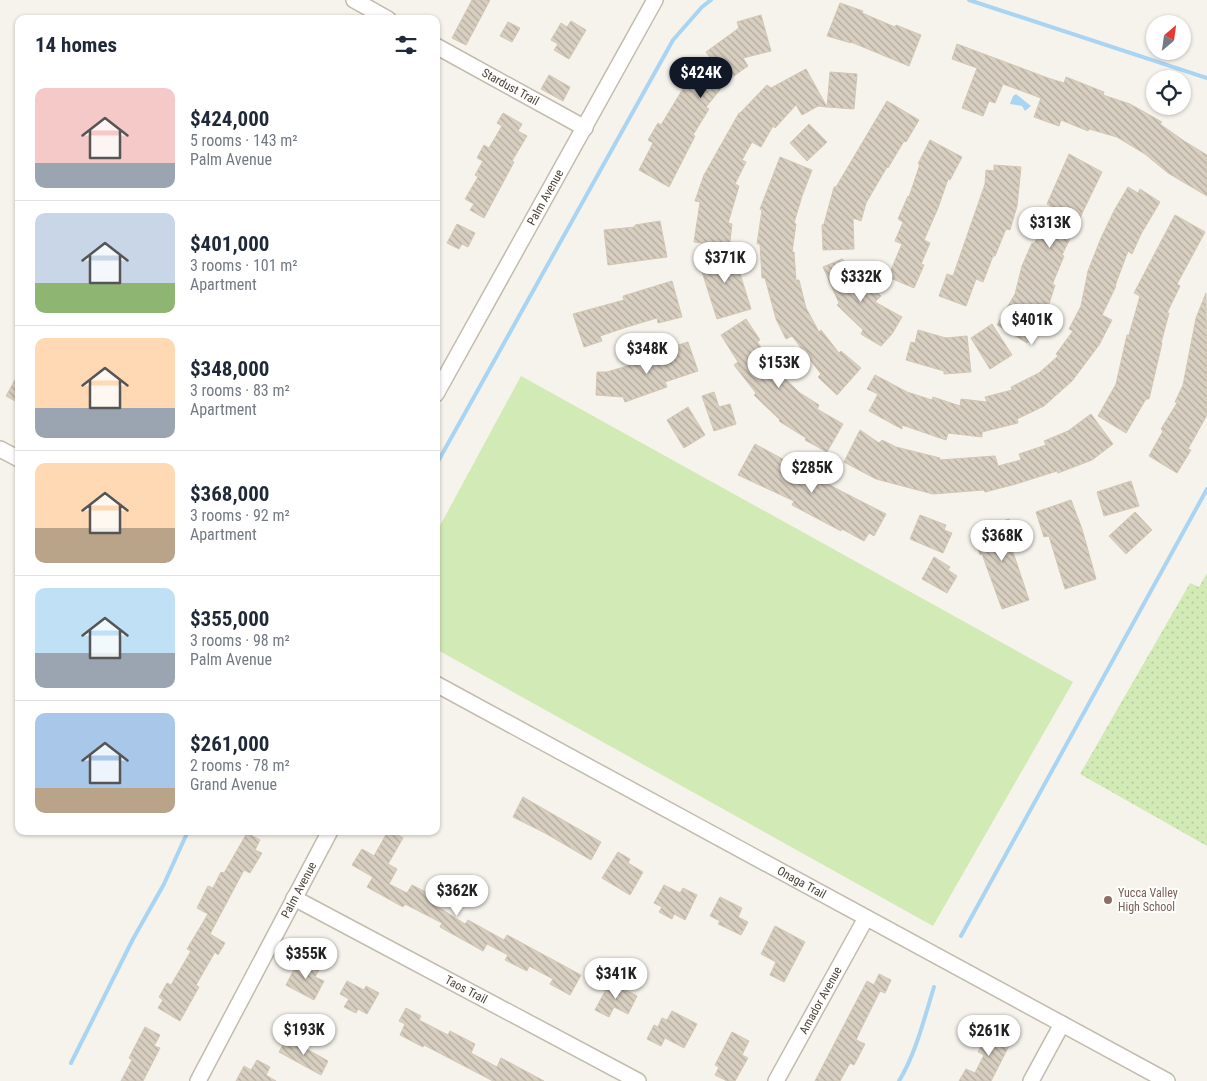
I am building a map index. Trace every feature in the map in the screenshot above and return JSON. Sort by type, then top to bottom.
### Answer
[{"type":"street","points":[[354,0],[381,15]]},
{"type":"street","name":"Palm Avenue","points":[[440,387],[655,0]]},
{"type":"street","name":"Stardust Trail","points":[[440,48],[585,128]]},
{"type":"street","points":[[0,449],[15,458]]},
{"type":"street","name":"Onaga Trail","points":[[440,686],[1166,1081]]},
{"type":"street","name":"Palm Avenue","points":[[198,1081],[328,835]]},
{"type":"street","name":"Taos Trail","points":[[294,898],[638,1081]]},
{"type":"street","name":"Amador Avenue","points":[[776,1081],[866,918]]},
{"type":"street","points":[[1031,1081],[1062,1024]]},
{"type":"green space","points":[[521,376],[1073,682],[933,926],[440,651],[440,526]]},
{"type":"green space","points":[[1207,573],[1207,846],[1080,774],[1190,583],[1199,587]]},
{"type":"water","points":[[1016,94],[1031,106],[1025,111],[1022,106],[1010,104],[1013,96]]},
{"type":"building","points":[[472,0],[490,0],[466,45],[452,38]]},
{"type":"building","points":[[840,3],[863,11],[862,13],[895,27],[896,25],[921,35],[909,66],[851,42],[827,36]]},
{"type":"building","points":[[761,15],[771,51],[743,58],[748,66],[728,80],[706,107],[709,109],[693,135],[695,136],[669,187],[639,170],[653,143],[648,140],[658,123],[661,125],[681,92],[710,57],[706,52],[739,28],[737,22]]},
{"type":"building","points":[[571,21],[586,30],[569,59],[554,50],[558,44],[551,40],[561,23],[567,27]]},
{"type":"building","points":[[508,22],[520,28],[512,42],[500,36]]},
{"type":"building","points":[[957,44],[1064,83],[1066,77],[1104,92],[1103,95],[1130,104],[1146,113],[1146,115],[1162,122],[1160,124],[1207,155],[1207,196],[1168,173],[1145,154],[1117,137],[1089,129],[1088,131],[1061,120],[1059,126],[1034,117],[1041,98],[1003,84],[995,103],[989,101],[983,116],[962,108],[977,68],[952,59]]},
{"type":"building","points":[[806,69],[827,107],[818,106],[802,115],[796,105],[775,128],[773,126],[761,147],[752,142],[742,160],[746,162],[735,184],[739,186],[728,223],[732,224],[730,241],[732,247],[694,242],[700,202],[695,201],[704,175],[739,113],[767,85],[771,88]]},
{"type":"building","points":[[830,72],[857,74],[854,109],[827,107]]},
{"type":"building","points":[[549,75],[570,87],[563,101],[541,89]]},
{"type":"building","points":[[887,101],[919,120],[906,142],[904,141],[887,167],[866,203],[861,221],[853,218],[854,249],[823,250],[822,225],[824,224],[834,187],[836,187]]},
{"type":"building","points":[[503,113],[522,124],[518,131],[527,136],[512,161],[514,162],[484,218],[470,210],[474,204],[465,199],[478,177],[475,175],[483,161],[477,158],[484,145],[489,148],[502,126],[497,123]]},
{"type":"building","points":[[809,124],[827,142],[807,161],[790,143]]},
{"type":"building","points":[[930,140],[962,157],[950,180],[948,179],[924,240],[930,243],[921,264],[924,265],[914,288],[888,277],[902,244],[895,241],[903,222],[898,219],[909,197],[920,164],[918,164]]},
{"type":"building","points":[[1069,154],[1102,172],[1062,255],[1064,256],[1052,285],[1055,285],[1048,307],[1027,343],[997,325],[1015,294],[1022,266],[1032,243],[1034,244],[1052,207],[1047,204]]},
{"type":"building","points":[[780,157],[812,170],[794,223],[796,224],[792,252],[794,252],[796,280],[799,280],[806,308],[819,332],[821,330],[839,353],[841,351],[861,368],[837,395],[818,377],[821,374],[792,336],[786,339],[776,319],[765,278],[762,278],[760,244],[757,244],[762,210],[760,209]]},
{"type":"building","points":[[994,165],[1021,167],[1017,206],[1010,230],[1006,229],[983,282],[976,279],[966,306],[939,296],[947,274],[953,276],[985,184],[986,170],[994,171]]},
{"type":"building","points":[[1128,187],[1138,193],[1140,189],[1160,202],[1141,234],[1132,254],[1128,251],[1116,286],[1102,315],[1112,320],[1099,345],[1072,381],[1044,406],[1017,419],[1018,423],[982,432],[982,437],[948,433],[946,440],[902,425],[902,429],[869,411],[878,394],[867,389],[875,375],[907,392],[932,400],[933,397],[960,406],[961,399],[987,402],[985,397],[1012,390],[1011,387],[1039,373],[1058,356],[1056,354],[1073,331],[1069,329],[1081,306],[1088,271],[1101,238]]},
{"type":"building","points":[[1175,215],[1205,232],[1177,284],[1180,286],[1167,313],[1169,313],[1149,399],[1146,399],[1126,433],[1098,416],[1116,384],[1127,335],[1129,335],[1140,296],[1134,293]]},
{"type":"building","points":[[660,221],[667,257],[608,265],[604,230],[635,227],[635,225]]},
{"type":"building","points":[[457,224],[475,233],[468,247],[462,244],[459,249],[447,243]]},
{"type":"building","points":[[732,248],[751,309],[717,319],[698,259]]},
{"type":"building","points":[[842,259],[881,296],[875,302],[902,317],[892,334],[881,346],[861,334],[863,330],[837,305],[839,303],[823,267]]},
{"type":"building","points":[[672,281],[682,317],[658,323],[657,318],[627,327],[600,336],[602,341],[584,347],[573,314],[624,300],[623,296]]},
{"type":"building","points":[[1206,293],[1207,415],[1188,449],[1191,450],[1177,473],[1149,456],[1163,431],[1161,429],[1177,403],[1175,402],[1183,385],[1196,318]]},
{"type":"building","points":[[746,319],[760,340],[757,342],[776,366],[774,368],[800,393],[819,405],[817,409],[843,424],[827,452],[805,440],[806,438],[779,421],[754,395],[756,393],[734,365],[738,362],[721,335]]},
{"type":"building","points":[[992,324],[1012,355],[990,369],[971,338]]},
{"type":"building","points":[[918,330],[946,338],[967,336],[971,372],[944,374],[944,371],[906,360],[911,342],[915,343]]},
{"type":"building","points":[[688,342],[698,371],[665,382],[667,387],[625,402],[623,397],[596,395],[597,372],[607,372],[668,354],[666,349]]},
{"type":"building","points":[[15,380],[15,401],[6,396]]},
{"type":"building","points":[[714,392],[719,407],[730,404],[736,424],[714,431],[702,396]]},
{"type":"building","points":[[688,407],[705,435],[684,448],[667,420]]},
{"type":"building","points":[[1091,414],[1113,444],[1092,460],[1058,473],[1057,471],[985,492],[984,490],[933,494],[876,479],[844,462],[860,430],[879,443],[882,440],[896,447],[940,458],[939,460],[995,456],[998,466],[1021,460],[1019,454],[1046,445],[1044,441],[1068,431]]},
{"type":"building","points":[[755,444],[886,514],[874,536],[869,533],[864,541],[842,529],[841,531],[792,505],[794,501],[738,475]]},
{"type":"building","points":[[1131,481],[1139,506],[1104,516],[1097,492]]},
{"type":"building","points":[[1071,500],[1082,529],[1096,579],[1065,589],[1049,536],[1044,537],[1036,512]]},
{"type":"building","points":[[1135,512],[1152,530],[1126,554],[1109,536]]},
{"type":"building","points":[[920,515],[946,525],[944,530],[952,533],[943,553],[910,539]]},
{"type":"building","points":[[1009,519],[1017,544],[1011,546],[1029,600],[1002,609],[982,554],[980,555],[973,531]]},
{"type":"building","points":[[934,557],[950,567],[948,570],[957,576],[947,593],[922,579]]},
{"type":"building","points":[[523,797],[601,842],[591,860],[513,817]]},
{"type":"building","points":[[246,835],[251,835],[260,840],[255,850],[262,853],[250,873],[244,870],[210,934],[225,943],[218,955],[215,952],[196,985],[199,987],[180,1021],[158,1008],[163,1000],[159,997],[167,983],[171,985],[191,951],[187,949],[208,914],[197,908],[208,886],[213,888],[221,872],[224,873]]},
{"type":"building","points":[[386,835],[398,835],[403,838],[388,864],[397,869],[389,884],[407,893],[412,885],[441,900],[438,907],[465,924],[468,920],[504,940],[507,935],[581,975],[570,995],[550,984],[553,979],[529,966],[527,971],[505,960],[508,955],[487,944],[483,951],[440,927],[442,923],[405,904],[403,907],[367,887],[373,877],[352,865],[362,849],[374,856]]},
{"type":"building","points":[[618,852],[630,859],[628,863],[643,872],[630,895],[602,878]]},
{"type":"building","points":[[664,885],[680,893],[683,888],[697,895],[685,920],[674,914],[672,919],[659,912],[662,907],[654,903]]},
{"type":"building","points":[[720,897],[742,908],[738,917],[748,922],[741,935],[718,924],[720,921],[710,916]]},
{"type":"building","points":[[775,926],[805,942],[784,982],[770,975],[776,962],[761,954]]},
{"type":"building","points":[[309,959],[321,966],[315,977],[324,981],[314,1000],[286,985],[296,966],[303,969]]},
{"type":"building","points":[[879,974],[891,980],[885,993],[880,991],[856,1040],[865,1044],[854,1065],[850,1063],[840,1081],[815,1081],[867,981],[874,985]]},
{"type":"building","points":[[347,981],[364,990],[366,986],[379,993],[367,1014],[358,1009],[356,1013],[344,1007],[349,999],[340,994]]},
{"type":"building","points":[[610,982],[637,996],[628,1014],[614,1007],[609,1017],[595,1010]]},
{"type":"building","points":[[406,1008],[421,1016],[419,1020],[448,1035],[450,1031],[475,1044],[471,1053],[497,1067],[501,1058],[544,1081],[493,1081],[424,1045],[423,1047],[400,1035],[405,1024],[399,1021]]},
{"type":"building","points":[[672,1011],[697,1024],[684,1048],[665,1038],[661,1046],[647,1039],[654,1025],[658,1027],[662,1018],[667,1020]]},
{"type":"building","points":[[145,1027],[160,1035],[154,1046],[160,1048],[143,1081],[121,1081],[132,1060],[129,1058]]},
{"type":"building","points":[[990,1028],[1012,1040],[991,1081],[959,1081],[966,1069],[975,1073],[984,1055],[978,1052]]},
{"type":"building","points":[[732,1032],[749,1041],[742,1055],[748,1058],[735,1081],[727,1081],[715,1075],[719,1067],[715,1065]]},
{"type":"building","points":[[287,1038],[328,1061],[321,1075],[279,1052]]},
{"type":"building","points":[[257,1060],[270,1067],[266,1075],[276,1081],[236,1081],[244,1066],[251,1070]]},
{"type":"waterway","points":[[440,458],[673,40],[702,7],[711,0]]},
{"type":"waterway","points":[[969,0],[1207,78]]},
{"type":"waterway","points":[[961,936],[1207,489]]},
{"type":"waterway","points":[[71,1063],[133,939],[164,884],[186,835]]},
{"type":"waterway","points":[[899,1081],[915,1047],[934,987]]},
{"type":"place","name":"Yucca Valley High School","points":[[1108,900]]}]
